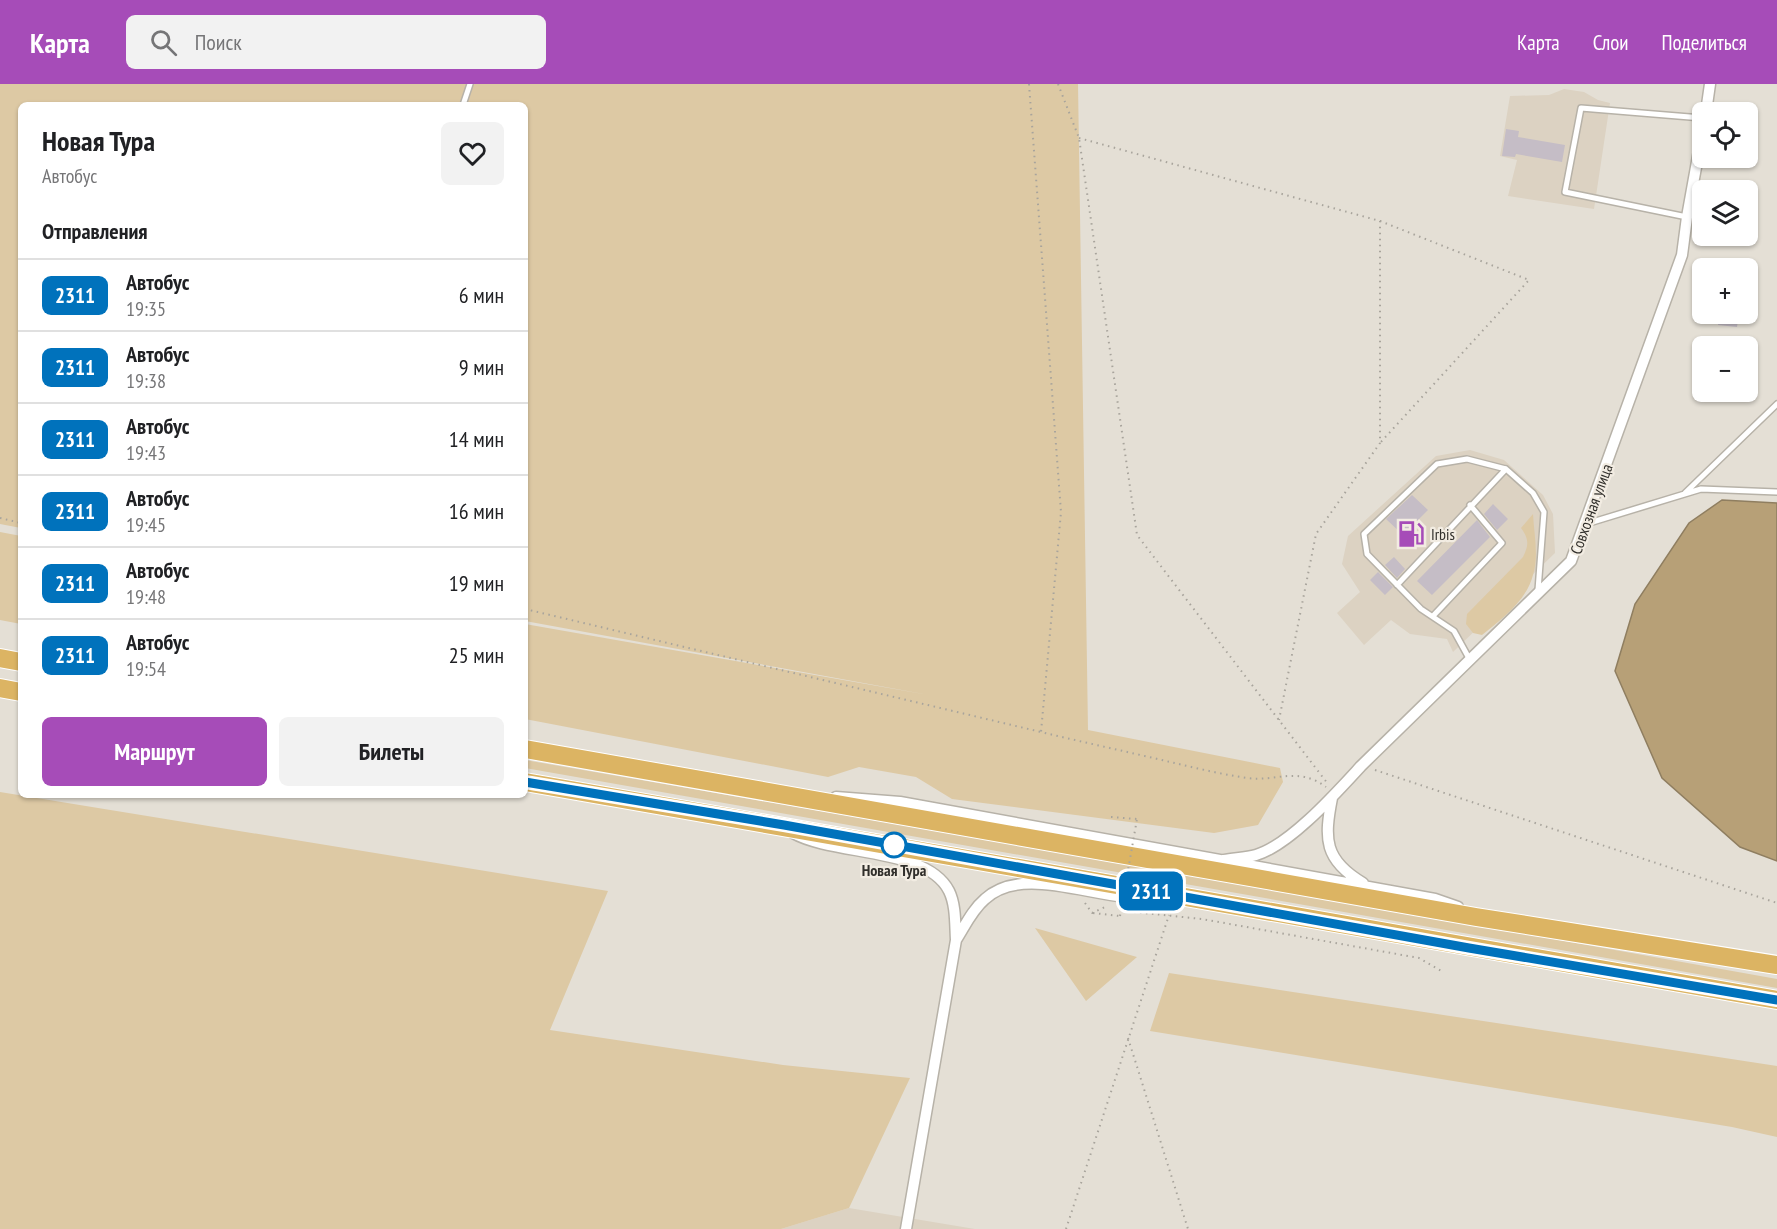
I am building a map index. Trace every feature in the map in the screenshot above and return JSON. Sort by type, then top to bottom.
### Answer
[{"type":"highway","points":[[0,658],[18,661]]},
{"type":"highway","points":[[0,688],[18,691]]},
{"type":"highway","points":[[528,749],[1476,917],[1777,965]]},
{"type":"highway","points":[[528,782],[784,825],[1469,948],[1777,1000]]},
{"type":"street","points":[[1707,102],[1710,84]]},
{"type":"street","name":"Совхозная улица","points":[[1224,860],[1256,855],[1277,846],[1334,796],[1361,766],[1571,561],[1683,255],[1696,168]]},
{"type":"street","points":[[1334,796],[1327,822],[1330,851],[1337,864],[1371,888]]},
{"type":"street","points":[[803,797],[850,797],[900,802],[1435,899],[1456,906],[1476,917]]},
{"type":"street","points":[[784,825],[794,834],[810,842],[925,866],[948,889],[953,903],[956,940],[906,1229]]},
{"type":"street","points":[[956,940],[975,909],[986,898],[1003,887],[1018,883],[1036,883],[1117,897],[1144,899],[1172,894]]},
{"type":"lane","points":[[464,102],[470,84]]},
{"type":"lane","points":[[1687,217],[1565,192],[1581,108],[1692,117]]},
{"type":"lane","points":[[1684,494],[1777,404]]},
{"type":"lane","points":[[1470,660],[1454,631],[1421,609],[1367,554],[1364,534],[1437,464],[1467,459],[1506,469],[1533,493],[1544,512],[1538,594]]},
{"type":"lane","points":[[1397,585],[1506,469]]},
{"type":"lane","points":[[1586,524],[1701,489],[1777,492]]},
{"type":"lane","points":[[1432,616],[1502,543],[1470,506]]},
{"type":"path","points":[[1029,84],[1061,512],[1041,732]]},
{"type":"path","points":[[1058,84],[1079,138],[1137,535],[1279,720],[1334,796]]},
{"type":"path","points":[[1079,138],[1380,221],[1529,280],[1380,443],[1316,534],[1279,720]]},
{"type":"path","points":[[1380,221],[1380,443]]},
{"type":"path","points":[[0,518],[18,522]]},
{"type":"path","points":[[528,610],[1041,732],[1247,778],[1265,779],[1288,774],[1305,777],[1319,781],[1334,796]]},
{"type":"path","points":[[1361,766],[1777,903]]},
{"type":"path","points":[[1092,913],[1120,916],[1137,819],[1111,817]]},
{"type":"path","points":[[1076,902],[1086,903],[1092,913]]},
{"type":"path","points":[[1092,913],[1107,907]]},
{"type":"path","points":[[1118,909],[1150,915],[1169,915],[1213,921],[1419,957],[1443,972]]},
{"type":"path","points":[[1066,1229],[1169,915]]},
{"type":"path","points":[[1128,1038],[1188,1229]]},
{"type":"shaded area","points":[[0,84],[1078,84],[1088,730],[1280,768],[1283,782],[1258,825],[1214,833],[952,799],[916,777],[859,767],[828,777],[528,720],[528,625],[929,695],[528,622],[528,102],[18,102],[18,527],[0,524]]},
{"type":"shaded area","points":[[1564,89],[1584,92],[1598,100],[1610,103],[1594,209],[1508,196],[1517,160],[1500,156],[1510,96],[1549,95]]},
{"type":"shaded area","points":[[1470,450],[1504,460],[1543,495],[1553,514],[1555,553],[1453,652],[1447,639],[1410,634],[1391,620],[1364,645],[1337,613],[1360,592],[1342,564],[1348,536],[1436,456]]},
{"type":"shaded area","points":[[1722,500],[1777,503],[1777,861],[1740,847],[1662,778],[1615,671],[1635,604],[1689,523]]},
{"type":"shaded area","points":[[1533,514],[1536,560],[1530,584],[1519,601],[1497,623],[1482,635],[1473,633],[1466,624],[1467,614],[1523,557],[1527,542],[1526,535],[1521,528]]},
{"type":"shaded area","points":[[0,532],[18,535],[18,623],[0,620]]},
{"type":"shaded area","points":[[528,761],[1296,893],[1777,979],[1777,988],[528,769]]},
{"type":"shaded area","points":[[0,792],[18,795],[18,798],[37,798],[608,891],[550,1030],[783,1065],[910,1078],[849,1208],[781,1229],[0,1229]]},
{"type":"shaded area","points":[[1035,928],[1137,957],[1086,1001]]},
{"type":"shaded area","points":[[1169,973],[1777,1066],[1777,1137],[1732,1127],[1150,1031]]},
{"type":"shaded area","points":[[849,1208],[975,1229],[781,1229]]},
{"type":"building","points":[[1506,129],[1519,131],[1518,137],[1565,145],[1562,162],[1516,154],[1515,157],[1502,156]]},
{"type":"building","points":[[1718,324],[1737,324],[1737,327]]},
{"type":"building","points":[[1412,495],[1428,510],[1403,535],[1386,519]]},
{"type":"building","points":[[1493,504],[1508,519],[1497,530],[1484,514]]},
{"type":"building","points":[[1477,520],[1490,537],[1432,595],[1417,581]]},
{"type":"building","points":[[1394,557],[1405,569],[1397,578],[1385,565]]},
{"type":"building","points":[[1378,572],[1393,587],[1385,595],[1370,580]]},
{"type":"bus line","name":"2311","points":[[528,782],[784,825],[1469,948],[1777,1000]]},
{"type":"place","name":"Irbis","points":[[1411,534]]},
{"type":"place","name":"Новая Тура","points":[[894,845]]}]
